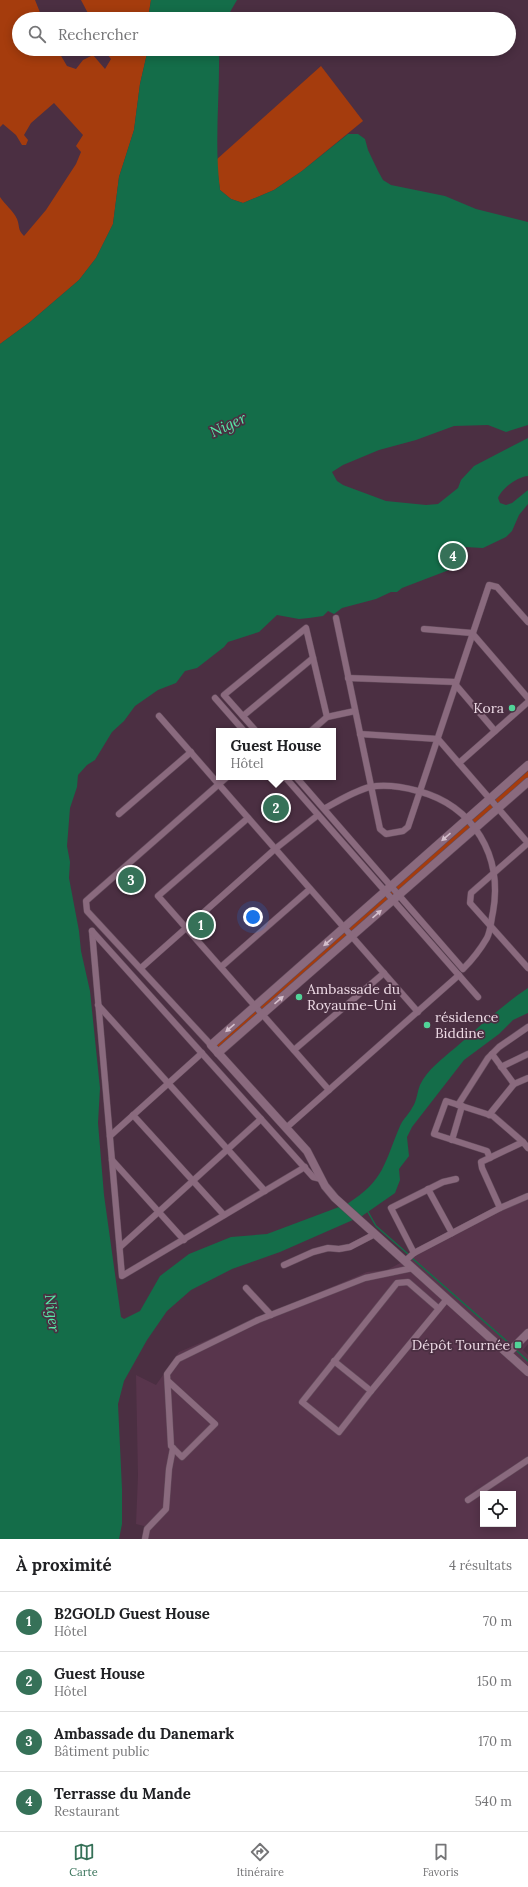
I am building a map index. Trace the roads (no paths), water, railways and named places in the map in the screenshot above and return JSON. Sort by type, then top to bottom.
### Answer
[{"type":"street","points":[[336,618],[380,830],[386,834],[403,831],[408,827],[486,588],[492,585],[497,587],[528,622]]},
{"type":"street","points":[[253,728],[224,695],[306,628],[328,717]]},
{"type":"street","points":[[424,629],[472,633],[528,698]]},
{"type":"street","points":[[243,716],[313,658]]},
{"type":"street","points":[[348,678],[456,683],[495,731]]},
{"type":"street","points":[[215,698],[241,728]]},
{"type":"street","points":[[459,763],[528,702]]},
{"type":"street","points":[[315,728],[328,717],[355,711]]},
{"type":"street","points":[[159,716],[418,1012]]},
{"type":"street","points":[[360,734],[438,738],[528,843],[471,893],[470,903],[528,968]]},
{"type":"street","points":[[119,814],[190,752]]},
{"type":"street","points":[[211,1045],[528,765]]},
{"type":"street","points":[[223,780],[86,901],[87,911],[141,968],[307,1151],[321,1179],[335,1198],[413,1268],[425,1275],[447,1299],[460,1306],[528,1372]]},
{"type":"street","points":[[288,780],[318,815],[463,969],[475,956],[488,937],[496,898],[495,872],[483,839],[476,828],[455,808],[431,794],[404,787],[371,787],[339,800],[324,809]]},
{"type":"street","points":[[299,780],[324,809],[388,889]]},
{"type":"street","points":[[218,1053],[528,782]]},
{"type":"street","points":[[141,968],[275,849],[318,815]]},
{"type":"street","points":[[248,818],[158,896],[329,1090]]},
{"type":"street","points":[[221,967],[310,889]]},
{"type":"street","points":[[396,898],[478,997]]},
{"type":"street","points":[[305,1167],[122,1276],[92,931],[305,1167],[313,1177],[321,1179]]},
{"type":"street","points":[[294,1050],[384,973]]},
{"type":"street","points":[[286,1128],[459,975]]},
{"type":"street","points":[[98,1005],[265,1191]]},
{"type":"street","points":[[452,1140],[460,1105],[492,1054],[499,1047],[528,1027]]},
{"type":"street","points":[[110,1136],[202,1053]]},
{"type":"street","points":[[492,1054],[514,1084]]},
{"type":"street","points":[[501,1067],[528,1054]]},
{"type":"street","points":[[488,1114],[514,1084],[528,1078]]},
{"type":"street","points":[[490,1158],[487,1152],[434,1134],[446,1101],[493,1116],[528,1148]]},
{"type":"street","points":[[133,1115],[224,1215]]},
{"type":"street","points":[[120,1246],[261,1119]]},
{"type":"street","points":[[500,1208],[482,1168],[481,1162],[523,1142]]},
{"type":"street","points":[[112,1160],[184,1240]]},
{"type":"street","points":[[414,1253],[391,1208],[443,1182],[456,1179]]},
{"type":"street","points":[[428,1189],[452,1233]]},
{"type":"street","points":[[405,1261],[414,1253],[500,1208],[528,1196]]},
{"type":"street","points":[[284,1266],[313,1252],[328,1248],[339,1249],[350,1247],[375,1234]]},
{"type":"street","points":[[168,1381],[215,1424],[182,1457],[171,1446],[167,1374],[178,1359],[270,1315],[365,1278],[413,1268]]},
{"type":"street","points":[[438,1309],[408,1282],[397,1283],[302,1402],[339,1432],[348,1426],[371,1391],[447,1299]]},
{"type":"street","points":[[246,1288],[270,1315]]},
{"type":"street","points":[[508,1353],[528,1333]]},
{"type":"street","points":[[334,1361],[371,1391]]},
{"type":"street","points":[[145,1539],[147,1529],[166,1509],[173,1448]]},
{"type":"street","points":[[468,1500],[528,1460]]},
{"type":"water","points":[[151,0],[237,0],[230,12],[149,12]]},
{"type":"water","name":"Niger","points":[[146,56],[219,56],[217,137],[218,172],[220,190],[231,199],[243,203],[274,190],[302,171],[348,134],[358,134],[365,139],[368,150],[383,180],[391,185],[445,196],[476,209],[528,222],[528,425],[506,432],[488,425],[454,426],[416,440],[379,450],[343,465],[332,472],[337,481],[343,485],[386,501],[426,505],[438,504],[458,488],[461,480],[474,466],[528,438],[528,476],[519,478],[510,484],[503,490],[498,498],[500,503],[506,505],[512,503],[528,490],[528,504],[519,515],[512,531],[506,537],[483,548],[465,547],[457,552],[447,552],[447,559],[458,561],[457,564],[451,566],[449,570],[402,588],[397,592],[391,592],[376,599],[342,608],[334,614],[328,611],[323,616],[299,619],[277,615],[259,632],[228,642],[224,647],[197,668],[185,671],[176,683],[158,690],[135,706],[124,721],[112,732],[95,760],[87,765],[78,775],[77,787],[70,808],[67,846],[70,862],[69,878],[79,931],[81,951],[90,991],[100,1088],[98,1123],[104,1195],[121,1317],[124,1319],[140,1311],[160,1276],[189,1254],[231,1237],[267,1234],[347,1204],[360,1195],[369,1187],[382,1170],[400,1126],[414,1105],[420,1085],[431,1069],[490,1017],[528,988],[528,1013],[513,1020],[499,1034],[464,1060],[412,1127],[407,1137],[409,1156],[399,1169],[400,1180],[395,1193],[362,1216],[280,1252],[232,1269],[191,1290],[167,1311],[147,1340],[124,1381],[118,1404],[122,1489],[122,1524],[119,1539],[0,1539],[0,344],[30,322],[79,280],[96,258],[113,224],[119,177],[134,130],[140,84]]},
{"type":"waterway","points":[[368,1212],[376,1226],[408,1254]]},
{"type":"waterway","points":[[412,1258],[511,1345]]},
{"type":"waterway","points":[[517,1351],[528,1361]]},
{"type":"place","name":"Terrasse du Mande","points":[[453,556]]},
{"type":"place","name":"Kora","points":[[512,708]]},
{"type":"place","name":"Guest House","points":[[276,808]]},
{"type":"place","name":"Ambassade du Danemark","points":[[131,880]]},
{"type":"place","name":"B2GOLD Guest House","points":[[201,925]]},
{"type":"place","name":"Ambassade du Royaume-Uni","points":[[299,997]]},
{"type":"place","name":"résidence Biddine","points":[[427,1025]]},
{"type":"place","name":"Dépôt Tournée","points":[[518,1345]]}]
